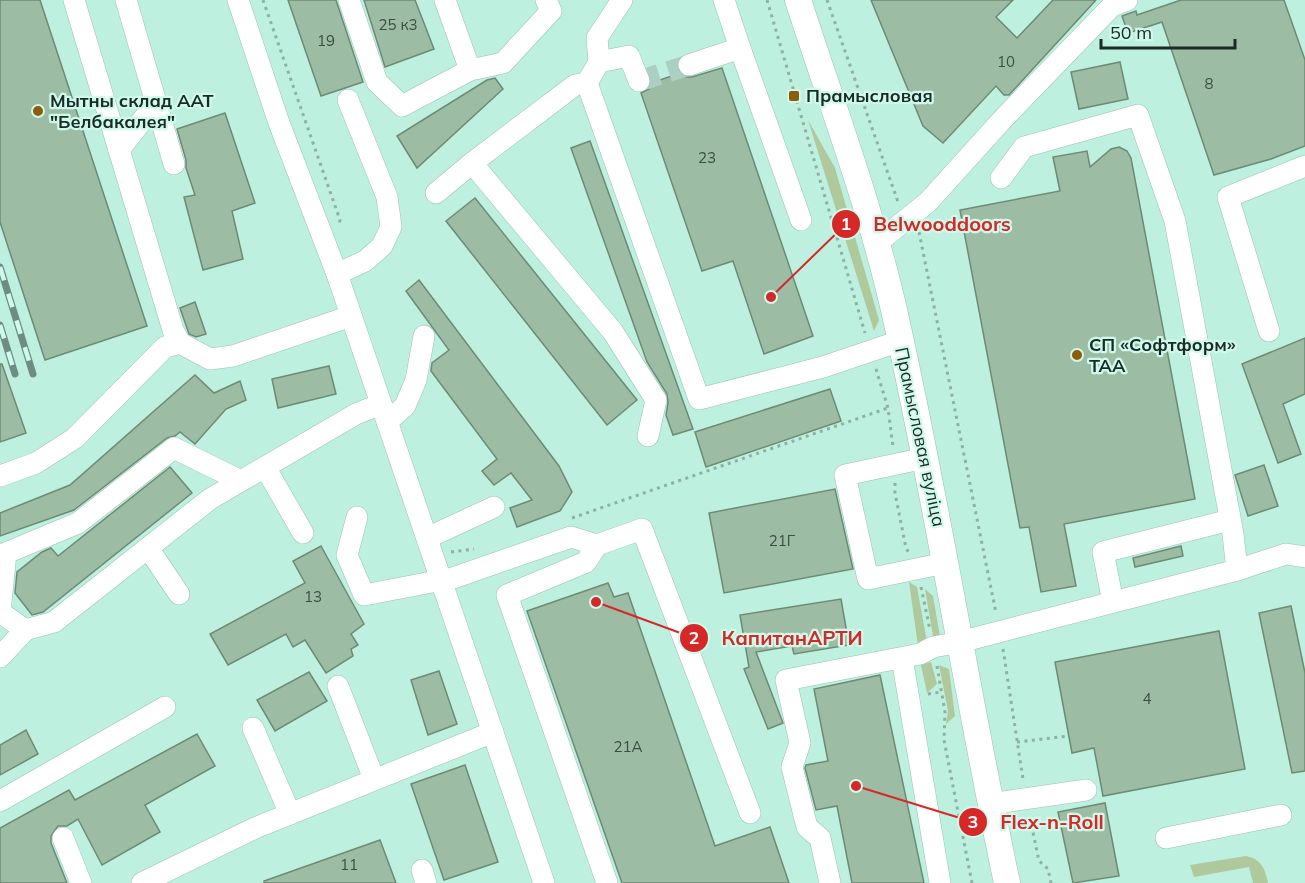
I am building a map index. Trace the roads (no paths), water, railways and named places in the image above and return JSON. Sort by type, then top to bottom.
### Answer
[{"type":"main road","name":"Прамысловая вуліца","points":[[798,0],[877,243],[915,400],[990,804],[1007,883]]},
{"type":"lane","points":[[74,0],[173,330],[180,343],[210,359],[233,356],[351,316]]},
{"type":"lane","points":[[126,0],[174,164]]},
{"type":"lane","points":[[238,0],[279,123],[337,274],[544,883]]},
{"type":"lane","points":[[349,0],[377,82],[402,106],[470,70],[503,63],[551,11],[546,0]]},
{"type":"lane","points":[[445,0],[470,70]]},
{"type":"lane","points":[[622,0],[597,38],[599,62],[587,84],[699,399],[823,367],[900,341]]},
{"type":"lane","points":[[724,0],[801,220]]},
{"type":"lane","points":[[877,243],[928,202],[1002,120],[1112,6],[1127,0]]},
{"type":"lane","points":[[689,65],[740,48]]},
{"type":"lane","points":[[599,62],[629,56],[639,81]]},
{"type":"lane","points":[[436,193],[575,85],[587,84]]},
{"type":"lane","points":[[337,274],[365,261],[382,246],[391,227],[387,197],[348,100]]},
{"type":"lane","points":[[119,150],[156,103]]},
{"type":"lane","points":[[1001,178],[1024,147],[1138,115],[1175,221],[1230,520],[1237,570]]},
{"type":"lane","points":[[472,163],[619,342],[656,400],[648,436]]},
{"type":"lane","points":[[1269,331],[1228,197],[1305,166]]},
{"type":"lane","points":[[0,657],[25,630],[54,622],[210,499],[356,414],[384,413],[405,406],[416,380],[424,336]]},
{"type":"lane","points":[[0,476],[36,463],[75,438],[165,347],[180,343]]},
{"type":"lane","points":[[25,630],[0,612],[6,553],[78,524],[174,448],[241,481]]},
{"type":"lane","points":[[926,458],[845,475],[868,579],[945,563]]},
{"type":"lane","points":[[265,467],[303,533]]},
{"type":"lane","points":[[429,545],[494,507]]},
{"type":"lane","points":[[357,517],[347,555],[364,596],[442,581],[572,537],[597,545],[642,529],[750,813]]},
{"type":"lane","points":[[1113,602],[1103,552],[1230,520]]},
{"type":"lane","points":[[597,545],[586,562],[507,595],[607,883]]},
{"type":"lane","points":[[148,548],[179,594]]},
{"type":"lane","points":[[830,883],[820,838],[807,827],[792,767],[800,743],[786,680],[920,654],[933,647],[1237,570],[1286,554],[1305,556]]},
{"type":"lane","points":[[902,658],[940,883]]},
{"type":"lane","points":[[338,686],[374,779]]},
{"type":"lane","points":[[0,801],[165,707]]},
{"type":"lane","points":[[254,728],[290,814]]},
{"type":"lane","points":[[142,883],[255,828],[493,732]]},
{"type":"lane","points":[[990,804],[1086,790]]},
{"type":"lane","points":[[1166,838],[1281,815]]},
{"type":"lane","points":[[63,838],[81,883]]},
{"type":"tunnel","points":[[639,81],[689,65]]},
{"type":"railway","points":[[0,267],[33,374]]},
{"type":"railway","points":[[0,325],[15,374]]},
{"type":"place","name":"Прамысловая","points":[[794,96]]},
{"type":"place","name":"Мытны склад ААТ \"Белбакалея\"","points":[[38,111]]},
{"type":"place","name":"Belwooddoors","points":[[771,297]]},
{"type":"place","name":"СП «Софтформ» ТАА","points":[[1077,355]]},
{"type":"place","name":"КапитанАРТИ","points":[[596,602]]},
{"type":"place","name":"Flex-n-Roll","points":[[856,786]]}]
